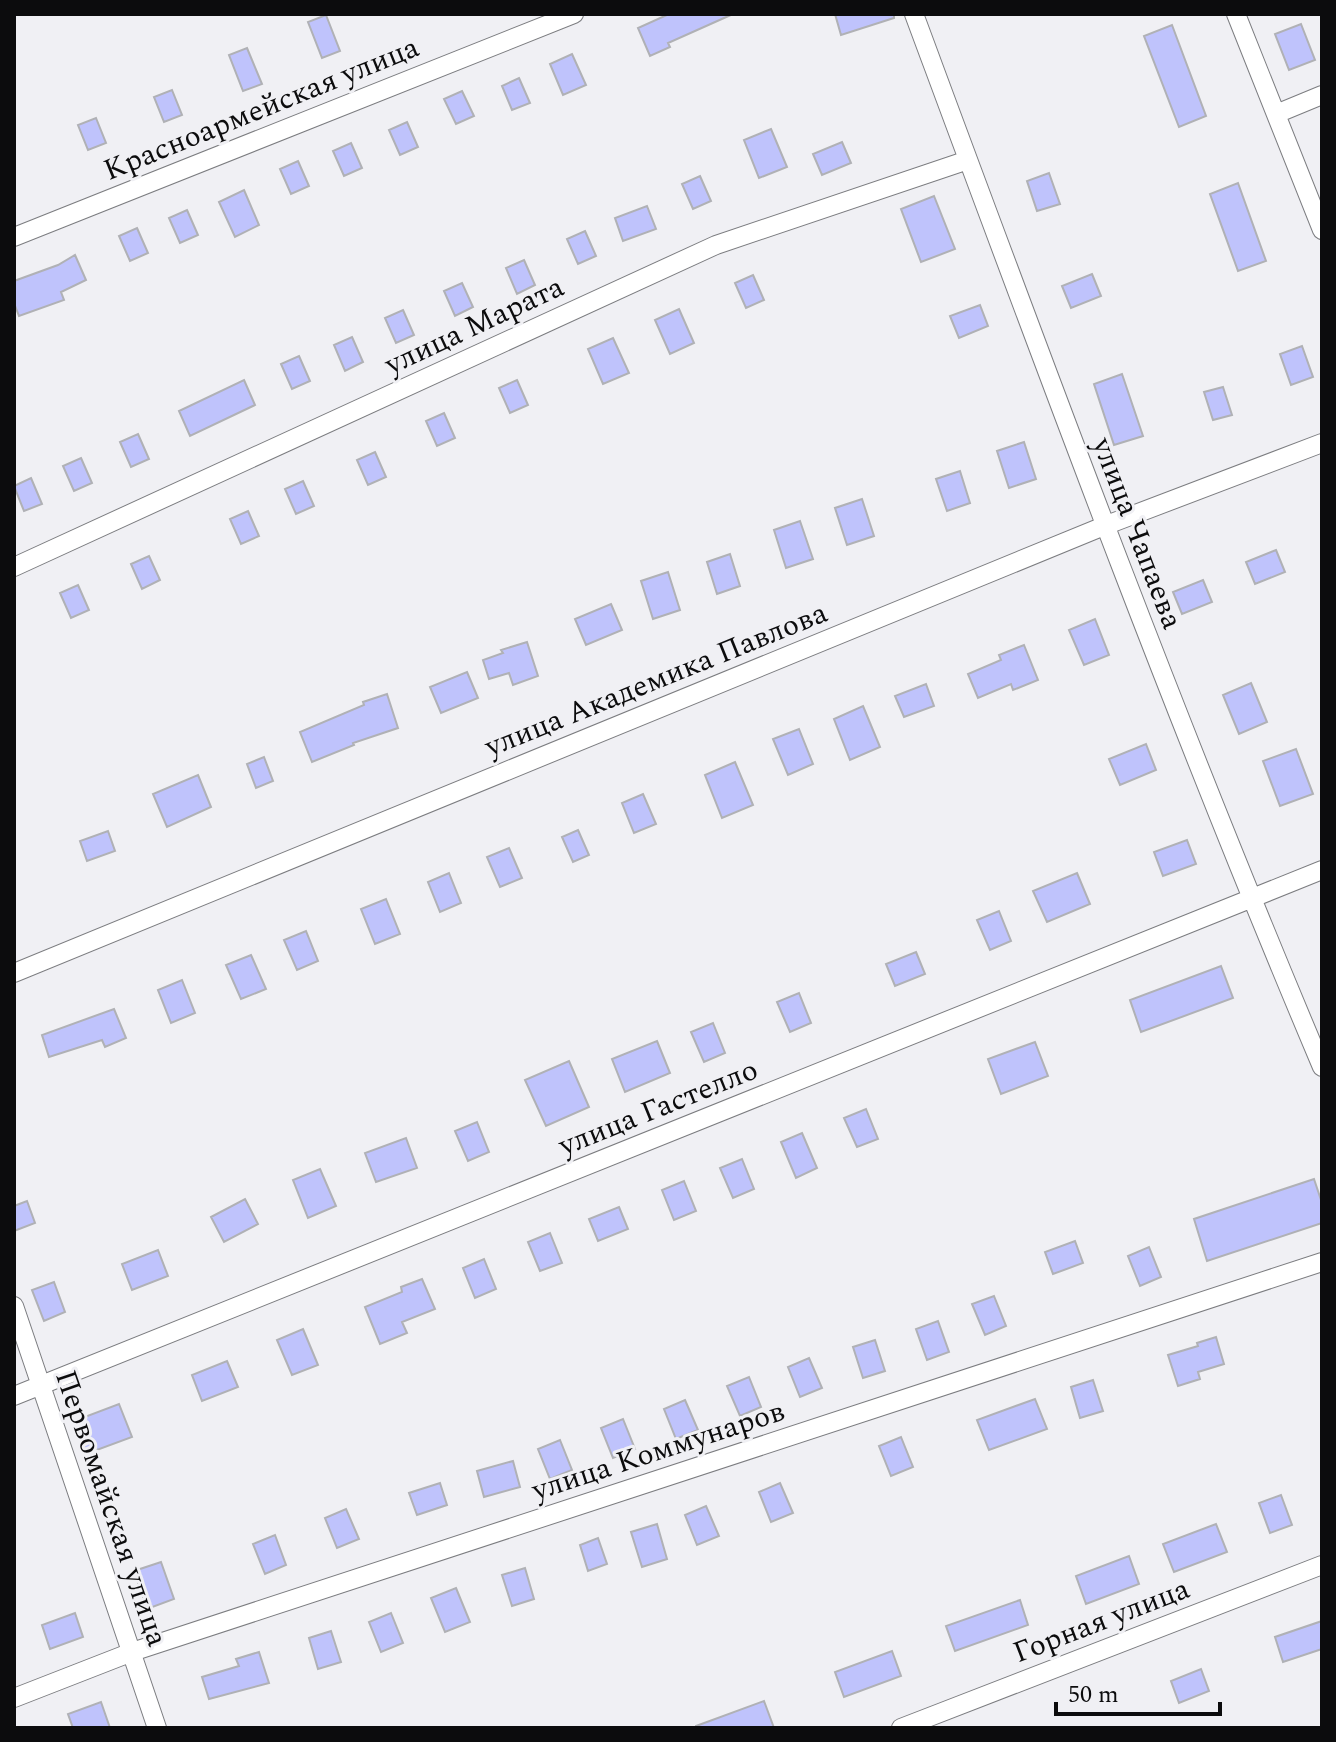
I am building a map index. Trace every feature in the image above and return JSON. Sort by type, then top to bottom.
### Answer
[{"type":"street","name":"Красноармейская улица","points":[[14,237],[574,14]]},
{"type":"street","name":"улица Чапаева","points":[[914,14],[1104,526],[1250,899],[1322,1067]]},
{"type":"street","points":[[1236,14],[1322,230]]},
{"type":"street","points":[[1276,114],[1322,95]]},
{"type":"street","name":"улица Марата","points":[[14,567],[716,245],[968,160]]},
{"type":"street","name":"улица Академика Павлова","points":[[14,973],[1104,526],[1322,443]]},
{"type":"street","name":"улица Гастелло","points":[[14,1396],[1322,870]]},
{"type":"street","name":"улица Коммунаров","points":[[14,1698],[132,1652],[1322,1262]]},
{"type":"street","name":"Первомайская улица","points":[[14,1306],[157,1728]]},
{"type":"street","name":"Горная улица","points":[[901,1728],[1322,1565]]},
{"type":"building","points":[[669,14],[733,14],[668,43],[670,47],[650,56],[638,28]]},
{"type":"building","points":[[835,14],[894,14],[894,18],[841,35]]},
{"type":"building","points":[[326,15],[340,51],[322,58],[308,22]]},
{"type":"building","points":[[1301,24],[1315,60],[1289,70],[1275,34]]},
{"type":"building","points":[[1172,25],[1206,116],[1179,127],[1144,36]]},
{"type":"building","points":[[247,48],[262,84],[243,91],[229,55]]},
{"type":"building","points":[[572,54],[586,85],[563,95],[550,64]]},
{"type":"building","points":[[519,78],[530,103],[512,110],[502,86]]},
{"type":"building","points":[[172,90],[182,115],[164,122],[154,97]]},
{"type":"building","points":[[462,91],[474,116],[456,124],[444,99]]},
{"type":"building","points":[[96,118],[106,143],[88,150],[78,125]]},
{"type":"building","points":[[407,122],[418,147],[400,155],[389,130]]},
{"type":"building","points":[[771,129],[787,167],[759,178],[744,140]]},
{"type":"building","points":[[842,142],[851,163],[822,175],[813,154]]},
{"type":"building","points":[[351,143],[362,168],[344,176],[333,151]]},
{"type":"building","points":[[298,161],[309,186],[291,194],[280,169]]},
{"type":"building","points":[[1049,173],[1060,204],[1037,211],[1027,181]]},
{"type":"building","points":[[700,176],[711,201],[693,209],[682,184]]},
{"type":"building","points":[[1238,183],[1266,261],[1238,271],[1210,194]]},
{"type":"building","points":[[244,190],[259,225],[235,237],[219,202]]},
{"type":"building","points":[[934,196],[955,249],[921,262],[901,209]]},
{"type":"building","points":[[647,206],[656,229],[623,241],[615,218]]},
{"type":"building","points":[[187,210],[198,235],[180,243],[169,218]]},
{"type":"building","points":[[137,228],[148,253],[130,261],[119,236]]},
{"type":"building","points":[[585,231],[596,256],[578,264],[567,239]]},
{"type":"building","points":[[75,255],[86,280],[61,292],[64,300],[19,316],[14,303],[14,281],[58,265]]},
{"type":"building","points":[[524,260],[535,285],[517,294],[506,268]]},
{"type":"building","points":[[1092,274],[1101,296],[1071,308],[1062,286]]},
{"type":"building","points":[[753,275],[764,300],[746,308],[735,283]]},
{"type":"building","points":[[462,283],[473,307],[455,316],[444,291]]},
{"type":"building","points":[[980,305],[988,326],[959,338],[950,316]]},
{"type":"building","points":[[679,309],[694,343],[670,354],[655,320]]},
{"type":"building","points":[[403,310],[414,335],[396,343],[385,318]]},
{"type":"building","points":[[352,337],[363,362],[345,371],[334,345]]},
{"type":"building","points":[[613,338],[629,373],[603,384],[588,349]]},
{"type":"building","points":[[1302,346],[1313,377],[1291,385],[1280,354]]},
{"type":"building","points":[[299,356],[310,381],[292,389],[281,364]]},
{"type":"building","points":[[1122,374],[1143,436],[1114,445],[1094,384]]},
{"type":"building","points":[[244,380],[255,405],[190,436],[179,411]]},
{"type":"building","points":[[517,380],[528,405],[510,413],[499,388]]},
{"type":"building","points":[[1223,387],[1232,415],[1213,420],[1204,392]]},
{"type":"building","points":[[444,413],[455,438],[437,446],[426,421]]},
{"type":"building","points":[[138,434],[149,459],[131,467],[120,442]]},
{"type":"building","points":[[1024,442],[1036,479],[1009,488],[997,451]]},
{"type":"building","points":[[375,452],[386,477],[368,485],[357,460]]},
{"type":"building","points":[[81,458],[92,483],[74,491],[63,466]]},
{"type":"building","points":[[960,471],[970,503],[947,511],[936,479]]},
{"type":"building","points":[[31,478],[42,504],[24,511],[14,486]]},
{"type":"building","points":[[303,481],[314,506],[296,514],[285,489]]},
{"type":"building","points":[[862,499],[874,536],[847,545],[835,508]]},
{"type":"building","points":[[248,511],[259,536],[241,544],[230,519]]},
{"type":"building","points":[[800,521],[813,559],[786,568],[774,530]]},
{"type":"building","points":[[1276,550],[1285,572],[1255,584],[1246,562]]},
{"type":"building","points":[[730,554],[740,586],[717,594],[707,562]]},
{"type":"building","points":[[149,556],[160,580],[142,589],[131,564]]},
{"type":"building","points":[[668,572],[680,610],[653,619],[641,581]]},
{"type":"building","points":[[1203,580],[1212,602],[1182,614],[1173,592]]},
{"type":"building","points":[[78,585],[89,610],[71,618],[60,593]]},
{"type":"building","points":[[611,604],[622,630],[586,645],[575,619]]},
{"type":"building","points":[[1095,619],[1109,655],[1084,665],[1069,630]]},
{"type":"building","points":[[527,642],[538,676],[513,685],[509,673],[489,679],[483,660],[503,653],[501,650]]},
{"type":"building","points":[[1024,645],[1038,680],[1013,690],[1011,684],[978,698],[968,674],[1001,660],[999,655]]},
{"type":"building","points":[[467,672],[478,698],[441,713],[430,687]]},
{"type":"building","points":[[1251,683],[1267,722],[1239,734],[1223,695]]},
{"type":"building","points":[[926,684],[934,706],[904,717],[895,696]]},
{"type":"building","points":[[387,694],[398,728],[353,743],[312,762],[300,732]]},
{"type":"building","points":[[863,706],[880,747],[850,760],[834,719]]},
{"type":"building","points":[[799,729],[813,764],[788,775],[773,739]]},
{"type":"building","points":[[1146,744],[1156,770],[1120,785],[1109,759]]},
{"type":"building","points":[[1296,749],[1313,794],[1280,806],[1263,761]]},
{"type":"building","points":[[264,757],[273,781],[256,788],[247,764]]},
{"type":"building","points":[[735,762],[753,805],[722,818],[705,775]]},
{"type":"building","points":[[198,775],[211,807],[167,827],[153,794]]},
{"type":"building","points":[[643,794],[656,824],[634,833],[622,803]]},
{"type":"building","points":[[578,830],[589,855],[573,862],[562,837]]},
{"type":"building","points":[[108,831],[115,851],[87,861],[80,841]]},
{"type":"building","points":[[1187,840],[1196,864],[1163,876],[1154,852]]},
{"type":"building","points":[[509,848],[522,878],[500,887],[487,857]]},
{"type":"building","points":[[449,873],[461,903],[440,912],[428,882]]},
{"type":"building","points":[[1077,873],[1090,904],[1047,922],[1033,891]]},
{"type":"building","points":[[386,899],[400,934],[375,944],[361,909]]},
{"type":"building","points":[[999,911],[1011,941],[990,950],[977,920]]},
{"type":"building","points":[[306,931],[318,961],[297,970],[284,940]]},
{"type":"building","points":[[916,952],[925,974],[895,986],[886,964]]},
{"type":"building","points":[[251,955],[266,989],[241,999],[226,965]]},
{"type":"building","points":[[1221,966],[1233,998],[1141,1032],[1130,1000]]},
{"type":"building","points":[[182,980],[195,1013],[171,1023],[158,990]]},
{"type":"building","points":[[799,993],[811,1023],[790,1032],[777,1002]]},
{"type":"building","points":[[114,1009],[126,1038],[105,1047],[102,1040],[49,1057],[42,1035]]},
{"type":"building","points":[[713,1023],[725,1053],[704,1062],[691,1032]]},
{"type":"building","points":[[657,1041],[670,1073],[625,1092],[612,1059]]},
{"type":"building","points":[[1035,1042],[1048,1076],[1001,1094],[988,1059]]},
{"type":"building","points":[[569,1061],[589,1107],[546,1126],[525,1080]]},
{"type":"building","points":[[866,1109],[878,1139],[857,1147],[844,1118]]},
{"type":"building","points":[[477,1122],[489,1152],[468,1161],[455,1131]]},
{"type":"building","points":[[802,1133],[817,1168],[796,1178],[781,1142]]},
{"type":"building","points":[[406,1138],[417,1168],[376,1182],[365,1153]]},
{"type":"building","points":[[742,1159],[754,1189],[733,1198],[720,1168]]},
{"type":"building","points":[[320,1169],[336,1206],[308,1218],[293,1180]]},
{"type":"building","points":[[1314,1179],[1322,1203],[1322,1223],[1207,1261],[1194,1219]]},
{"type":"building","points":[[684,1181],[696,1211],[674,1220],[662,1190]]},
{"type":"building","points":[[245,1199],[258,1224],[224,1242],[211,1217]]},
{"type":"building","points":[[27,1201],[35,1223],[14,1231],[14,1206]]},
{"type":"building","points":[[619,1207],[628,1229],[598,1241],[589,1219]]},
{"type":"building","points":[[550,1233],[562,1263],[540,1271],[528,1242]]},
{"type":"building","points":[[1075,1241],[1083,1263],[1053,1274],[1045,1252]]},
{"type":"building","points":[[1149,1247],[1161,1277],[1140,1286],[1128,1256]]},
{"type":"building","points":[[158,1250],[168,1276],[132,1290],[122,1264]]},
{"type":"building","points":[[484,1259],[496,1289],[475,1298],[463,1268]]},
{"type":"building","points":[[422,1279],[435,1309],[402,1322],[407,1333],[380,1344],[365,1307],[402,1292],[401,1287]]},
{"type":"building","points":[[54,1282],[65,1312],[44,1321],[32,1290]]},
{"type":"building","points":[[994,1296],[1006,1326],[985,1335],[972,1304]]},
{"type":"building","points":[[938,1321],[949,1352],[927,1360],[916,1329]]},
{"type":"building","points":[[303,1329],[318,1365],[292,1375],[277,1340]]},
{"type":"building","points":[[1216,1337],[1224,1364],[1198,1372],[1200,1379],[1178,1386],[1168,1355]]},
{"type":"building","points":[[875,1340],[885,1371],[863,1378],[853,1347]]},
{"type":"building","points":[[809,1358],[822,1388],[800,1397],[788,1367]]},
{"type":"building","points":[[227,1361],[238,1387],[202,1401],[192,1375]]},
{"type":"building","points":[[749,1377],[761,1407],[740,1416],[727,1386]]},
{"type":"building","points":[[1093,1380],[1103,1411],[1080,1418],[1071,1387]]},
{"type":"building","points":[[1035,1399],[1047,1429],[989,1450],[977,1420]]},
{"type":"building","points":[[685,1400],[698,1430],[676,1439],[664,1409]]},
{"type":"building","points":[[119,1404],[132,1437],[86,1454],[74,1421]]},
{"type":"building","points":[[623,1419],[635,1449],[613,1458],[601,1428]]},
{"type":"building","points":[[901,1437],[913,1467],[891,1476],[879,1446]]},
{"type":"building","points":[[560,1440],[572,1470],[550,1479],[538,1449]]},
{"type":"building","points":[[513,1461],[520,1487],[484,1497],[477,1471]]},
{"type":"building","points":[[440,1483],[447,1505],[417,1515],[409,1493]]},
{"type":"building","points":[[780,1483],[793,1513],[771,1522],[759,1492]]},
{"type":"building","points":[[1281,1495],[1292,1525],[1270,1533],[1259,1503]]},
{"type":"building","points":[[706,1506],[719,1536],[697,1545],[685,1515]]},
{"type":"building","points":[[346,1509],[359,1539],[337,1548],[325,1518]]},
{"type":"building","points":[[657,1524],[667,1559],[642,1567],[631,1532]]},
{"type":"building","points":[[1216,1524],[1227,1552],[1174,1572],[1163,1544]]},
{"type":"building","points":[[275,1535],[286,1565],[265,1574],[253,1544]]},
{"type":"building","points":[[598,1538],[607,1564],[588,1571],[580,1545]]},
{"type":"building","points":[[1129,1556],[1139,1584],[1086,1604],[1076,1576]]},
{"type":"building","points":[[161,1562],[174,1599],[147,1609],[134,1571]]},
{"type":"building","points":[[525,1568],[534,1599],[512,1606],[502,1575]]},
{"type":"building","points":[[456,1588],[470,1622],[445,1632],[431,1598]]},
{"type":"building","points":[[1020,1600],[1028,1625],[955,1651],[946,1626]]},
{"type":"building","points":[[75,1613],[83,1637],[50,1649],[42,1625]]},
{"type":"building","points":[[391,1613],[403,1643],[381,1652],[369,1622]]},
{"type":"building","points":[[1322,1621],[1322,1649],[1283,1662],[1275,1637]]},
{"type":"building","points":[[331,1631],[341,1662],[318,1669],[309,1638]]},
{"type":"building","points":[[892,1651],[901,1676],[844,1697],[835,1672]]},
{"type":"building","points":[[259,1652],[269,1683],[209,1699],[202,1677],[239,1666],[236,1659]]},
{"type":"building","points":[[1201,1669],[1209,1691],[1179,1703],[1171,1681]]},
{"type":"building","points":[[764,1701],[774,1728],[696,1728],[696,1726]]},
{"type":"building","points":[[101,1702],[110,1728],[73,1728],[68,1714]]}]
